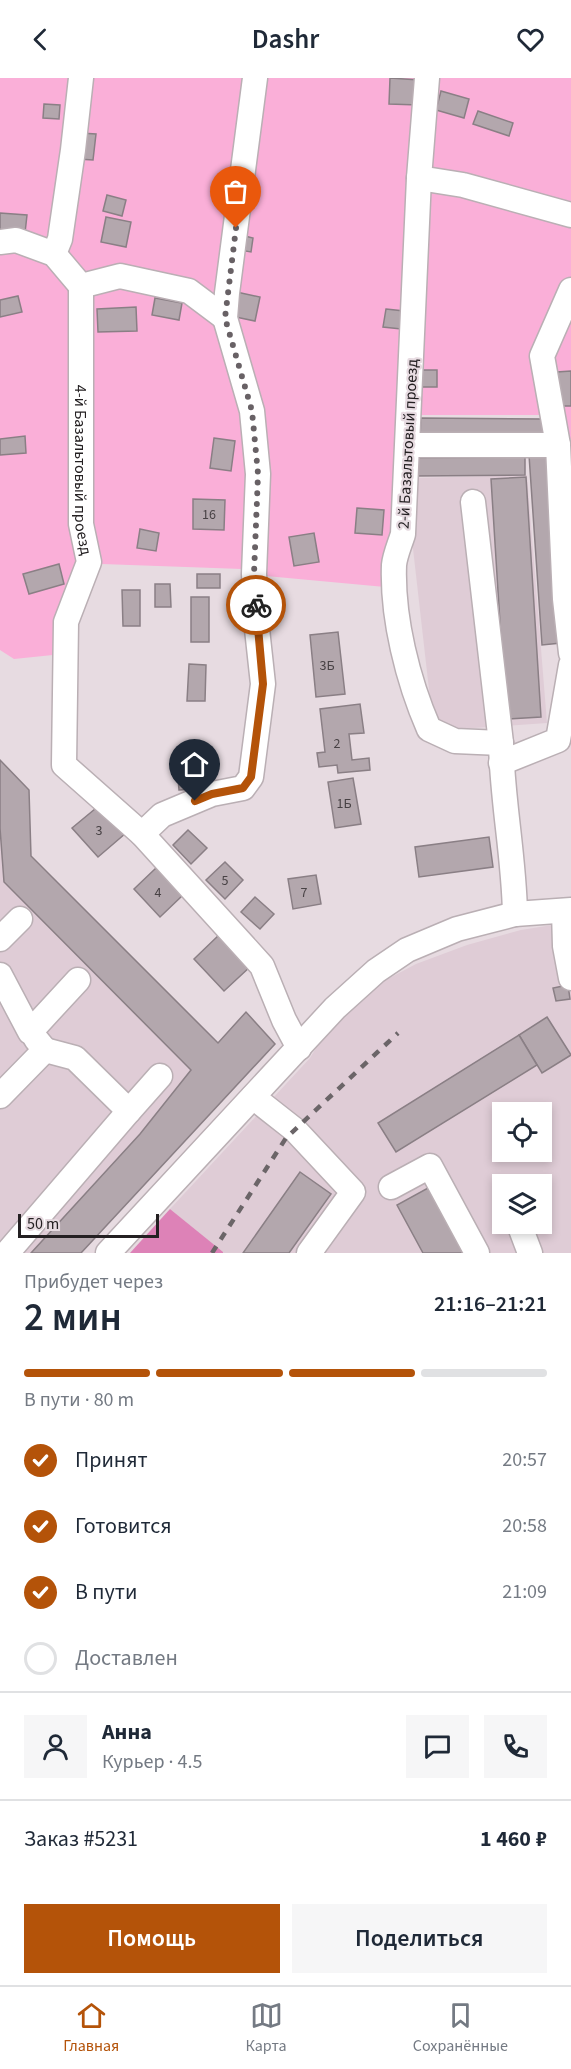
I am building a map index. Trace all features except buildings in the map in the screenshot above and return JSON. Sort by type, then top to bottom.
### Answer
[{"type":"street","points":[[54,254],[60,239],[81,78]]},
{"type":"street","points":[[142,834],[162,815],[212,794],[243,788],[251,777],[263,684],[254,574],[258,474],[252,411],[225,318],[255,78]]},
{"type":"street","name":"2-й Базальтовый проезд","points":[[427,78],[419,178],[403,534],[394,563],[395,615],[418,703],[429,729],[455,741],[501,753]]},
{"type":"street","points":[[419,178],[463,185],[571,215]]},
{"type":"street","points":[[0,242],[16,240],[54,254],[81,286],[120,276],[189,291],[225,318]]},
{"type":"street","name":"4-й Базальтовый проезд","points":[[81,286],[81,524],[89,562],[66,622],[64,765],[142,834],[262,966],[284,1020],[299,1048]]},
{"type":"street","points":[[571,290],[542,356],[558,445],[565,599],[571,653]]},
{"type":"street","points":[[408,445],[558,445]]},
{"type":"street","points":[[473,502],[514,873],[515,914]]},
{"type":"street","points":[[501,753],[558,740],[571,665]]},
{"type":"street","points":[[108,1253],[335,1008],[375,971],[407,950],[457,929],[515,914],[567,910],[565,946],[571,978]]},
{"type":"street","points":[[0,939],[20,919]]},
{"type":"street","points":[[0,975],[38,1041],[75,1058],[129,1111]]},
{"type":"street","points":[[0,1096],[78,980]]},
{"type":"street","points":[[7,1253],[160,1076]]},
{"type":"street","points":[[253,1097],[295,1130],[353,1192],[309,1253]]},
{"type":"street","points":[[391,1186],[430,1166],[477,1253]]},
{"type":"street","points":[[523,1234],[530,1253]]},
{"type":"shaded area","points":[[0,78],[571,78],[571,439],[563,440],[561,415],[418,415],[385,587],[266,576],[242,569],[102,564],[74,618],[72,653],[14,659],[0,650]]},
{"type":"shaded area","points":[[527,475],[547,723],[445,730],[432,716],[411,531],[411,478]]},
{"type":"shaded area","points":[[0,760],[31,856],[218,1042],[246,1012],[275,1044],[81,1253],[0,1253]]},
{"type":"shaded area","points":[[571,922],[571,1253],[223,1253],[170,1209],[310,1058],[324,1035],[382,982],[416,964],[467,945],[521,930]]},
{"type":"shaded area","points":[[170,1209],[223,1252],[223,1253],[130,1253]]},
{"type":"railway","points":[[212,1253],[286,1138],[398,1033]]},
{"type":"way so far","points":[[236,228],[225,318],[252,411],[258,474],[254,574],[256,605]]},
{"type":"route","points":[[195,801],[212,794],[243,788],[251,777],[263,684],[256,605]]}]
